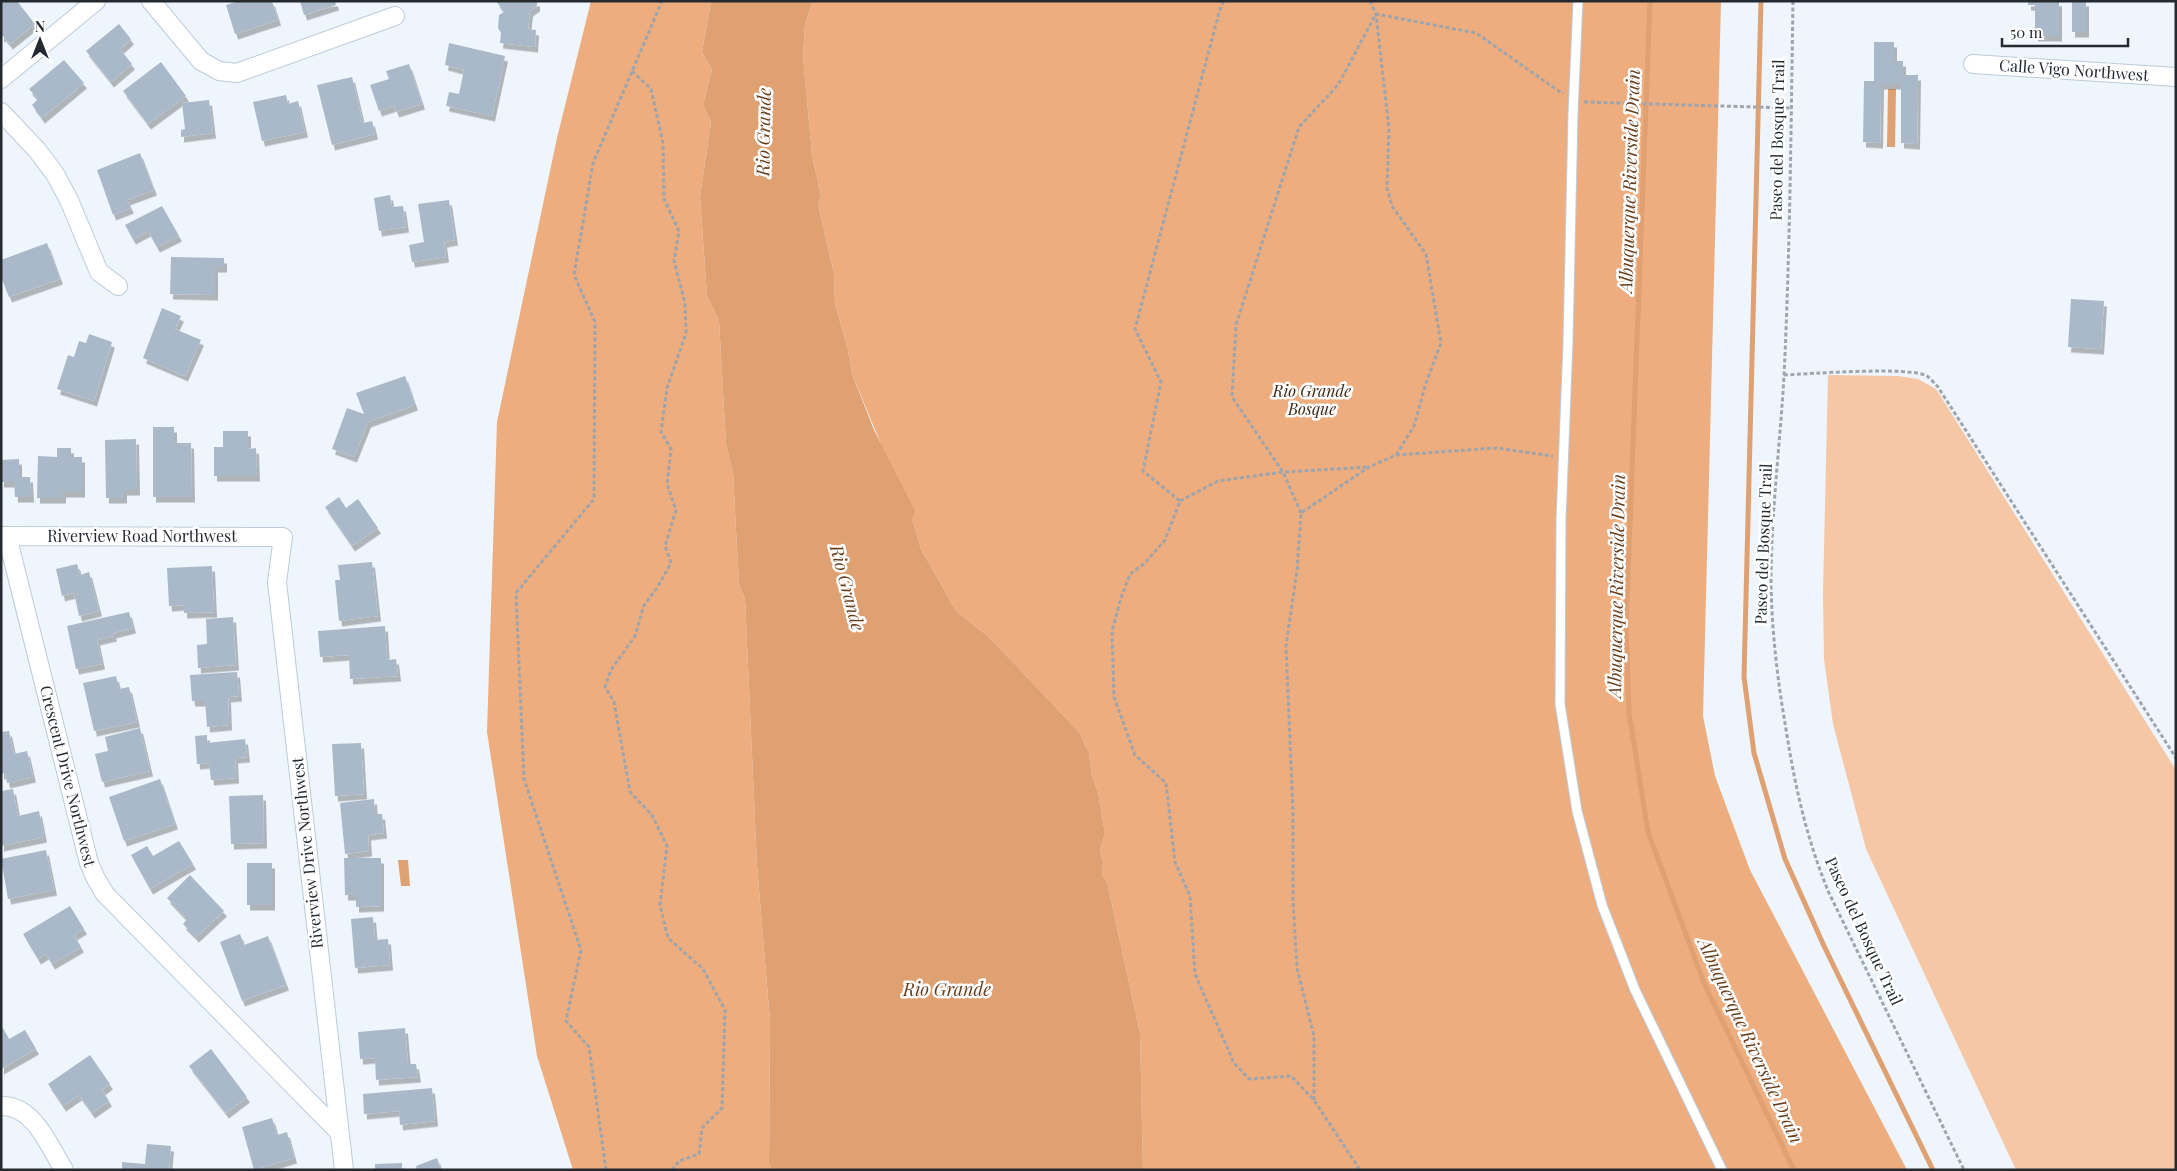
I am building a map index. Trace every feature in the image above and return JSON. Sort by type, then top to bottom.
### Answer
[{"type":"street","points":[[1,79],[96,1]]},
{"type":"street","points":[[151,1],[201,60],[219,72],[236,73],[395,16]]},
{"type":"street","name":"Calle Vigo Northwest","points":[[1973,64],[2176,77]]},
{"type":"street","points":[[1,112],[37,150],[55,174],[69,200],[99,272],[118,286]]},
{"type":"street","name":"Riverview Road Northwest","points":[[4,536],[282,537]]},
{"type":"street","name":"Crescent Drive Northwest","points":[[4,536],[89,863],[96,879],[105,894],[339,1132]]},
{"type":"street","name":"Riverview Drive Northwest","points":[[282,537],[277,582],[344,1170]]},
{"type":"street","points":[[1,1106],[13,1107],[32,1118],[64,1170]]},
{"type":"lane","points":[[1578,1],[1560,520],[1560,704],[1577,810],[1602,905],[1635,990],[1722,1170]]},
{"type":"path","points":[[606,1170],[589,1047],[566,1021],[581,950],[524,779],[516,593],[594,499],[595,322],[574,275],[592,163],[662,1]]},
{"type":"path","points":[[1180,501],[1143,471],[1161,382],[1135,330],[1220,8],[1224,1]]},
{"type":"path","points":[[1370,1],[1376,14],[1389,129],[1387,188],[1392,206],[1426,254],[1441,343],[1426,383],[1414,426],[1396,455]]},
{"type":"path","name":"Paseo del Bosque Trail","points":[[1793,1],[1784,375],[1773,532],[1773,634],[1777,673],[1796,788],[1817,865],[1964,1170]]},
{"type":"path","points":[[1314,1100],[1314,1036],[1296,968],[1293,901],[1293,812],[1286,646],[1297,571],[1301,512],[1283,472],[1232,397],[1236,325],[1299,127],[1338,86],[1376,14]]},
{"type":"path","points":[[1376,14],[1476,33],[1574,102],[1791,108]]},
{"type":"path","points":[[632,71],[651,88],[663,143],[664,199],[679,231],[674,261],[685,303],[686,333],[667,388],[661,432],[671,449],[667,484],[676,510],[665,546],[671,563],[657,588],[644,605],[635,636],[611,670],[605,687],[614,702],[630,792],[652,815],[667,846],[660,905],[668,938],[703,969],[725,1010],[722,1108],[702,1128],[699,1154],[679,1161],[672,1170]]},
{"type":"path","points":[[1784,375],[1914,372],[1927,376],[1938,387],[2176,758]]},
{"type":"path","points":[[1301,512],[1369,468],[1396,455],[1496,448],[1563,458]]},
{"type":"path","points":[[1360,1170],[1314,1100],[1291,1076],[1249,1079],[1234,1063],[1195,974],[1190,896],[1175,862],[1166,782],[1135,755],[1114,697],[1112,632],[1130,574],[1145,564],[1165,540],[1180,501],[1218,481],[1283,472],[1369,468]]},
{"type":"shaded area","points":[[1828,375],[1898,376],[1918,379],[1936,389],[2176,770],[2176,1170],[2016,1170],[1866,849],[1833,724],[1824,659],[1823,594]]},
{"type":"green space","points":[[591,1],[711,1],[702,52],[712,70],[703,105],[711,122],[700,197],[707,296],[719,321],[726,444],[733,473],[739,585],[745,599],[757,866],[770,1021],[769,1164],[772,1170],[573,1170],[537,1056],[487,732],[497,422],[557,138]]},
{"type":"green space","name":"Rio Grande Bosque","points":[[813,1],[1721,1],[1703,716],[1715,776],[1750,870],[1907,1170],[1143,1170],[1140,1033],[1107,882],[1102,875],[1103,862],[1100,851],[1105,833],[1098,792],[1092,776],[1089,753],[1079,732],[990,638],[956,611],[921,549],[912,519],[852,374],[848,350],[835,304],[834,274],[818,204],[821,196],[812,155],[803,56],[805,24]]},
{"type":"water","name":"Rio Grande","points":[[711,1],[813,1],[805,24],[803,56],[812,155],[821,196],[818,204],[834,274],[835,304],[848,350],[852,374],[874,430],[915,511],[912,519],[921,549],[956,611],[990,638],[1079,732],[1089,753],[1092,776],[1098,792],[1105,833],[1100,851],[1103,862],[1102,875],[1107,882],[1140,1033],[1143,1170],[772,1170],[769,1164],[770,1021],[757,866],[745,599],[739,585],[733,473],[726,444],[719,321],[707,296],[700,197],[711,122],[703,105],[712,70],[702,52]]},
{"type":"water","points":[[1888,89],[1896,89],[1895,147],[1887,147]]},
{"type":"water","points":[[398,860],[408,860],[410,886],[401,886]]},
{"type":"building","points":[[1,1],[17,1],[35,24],[10,44],[3,36],[1,37]]},
{"type":"building","points":[[239,1],[272,1],[278,20],[235,34],[226,5]]},
{"type":"building","points":[[300,1],[335,1],[336,5],[304,15]]},
{"type":"building","points":[[496,1],[537,1],[537,6],[530,11],[528,29],[536,30],[535,47],[500,43],[499,15],[504,12]]},
{"type":"building","points":[[2028,1],[2059,1],[2059,36],[2035,36],[2035,5],[2028,5]]},
{"type":"building","points":[[2072,1],[2086,1],[2086,32],[2072,32]]},
{"type":"building","points":[[119,24],[131,39],[120,49],[132,64],[111,82],[86,51]]},
{"type":"building","points":[[1874,42],[1894,42],[1894,61],[1903,61],[1903,75],[1918,75],[1917,144],[1901,143],[1901,84],[1881,84],[1880,143],[1863,142],[1864,81],[1874,81]]},
{"type":"building","points":[[449,43],[505,56],[492,116],[446,106],[449,92],[459,94],[464,70],[445,65]]},
{"type":"building","points":[[64,60],[84,83],[42,118],[32,105],[38,99],[29,89]]},
{"type":"building","points":[[161,62],[186,96],[148,124],[123,91]]},
{"type":"building","points":[[409,64],[422,104],[396,112],[394,106],[379,111],[370,85],[389,79],[386,71]]},
{"type":"building","points":[[352,77],[363,123],[372,121],[375,134],[332,145],[317,85]]},
{"type":"building","points":[[286,95],[288,104],[298,101],[305,132],[262,141],[253,102]]},
{"type":"building","points":[[209,100],[213,133],[181,137],[181,130],[185,129],[182,103]]},
{"type":"building","points":[[140,153],[154,190],[127,200],[131,208],[113,215],[97,170]]},
{"type":"building","points":[[390,195],[392,207],[403,206],[406,227],[379,231],[374,198]]},
{"type":"building","points":[[449,200],[455,240],[444,242],[446,257],[412,262],[409,245],[424,242],[418,204]]},
{"type":"building","points":[[162,206],[179,236],[157,247],[148,231],[133,239],[125,225]]},
{"type":"building","points":[[47,243],[60,279],[9,297],[1,277],[1,260]]},
{"type":"building","points":[[171,257],[224,258],[224,267],[215,267],[215,295],[170,294]]},
{"type":"building","points":[[2071,299],[2104,301],[2101,349],[2068,347]]},
{"type":"building","points":[[162,308],[181,316],[175,329],[201,340],[185,376],[143,358]]},
{"type":"building","points":[[89,334],[112,342],[94,401],[57,389],[68,355],[74,357],[79,341],[86,343]]},
{"type":"building","points":[[405,376],[415,405],[368,422],[354,457],[332,449],[347,408],[364,414],[356,393]]},
{"type":"building","points":[[153,427],[174,427],[174,443],[191,443],[192,497],[153,497]]},
{"type":"building","points":[[223,431],[248,431],[248,449],[256,448],[257,476],[214,476],[214,447],[223,447]]},
{"type":"building","points":[[136,439],[137,490],[124,490],[124,498],[106,498],[105,440]]},
{"type":"building","points":[[57,448],[71,448],[71,457],[82,457],[82,492],[63,492],[63,498],[37,498],[38,456],[57,457]]},
{"type":"building","points":[[19,459],[19,477],[30,477],[31,497],[15,497],[14,482],[1,482],[1,460]]},
{"type":"building","points":[[339,497],[346,508],[358,499],[378,528],[352,546],[325,507]]},
{"type":"building","points":[[372,562],[378,616],[339,621],[335,580],[340,580],[338,565]]},
{"type":"building","points":[[77,564],[80,575],[89,572],[99,611],[79,616],[74,593],[62,596],[56,569]]},
{"type":"building","points":[[212,566],[214,612],[184,613],[184,605],[169,606],[167,568]]},
{"type":"building","points":[[129,612],[133,628],[113,633],[114,636],[97,640],[102,664],[76,669],[67,626]]},
{"type":"building","points":[[233,617],[236,665],[198,668],[197,645],[207,644],[206,619]]},
{"type":"building","points":[[385,626],[387,660],[396,659],[398,676],[350,679],[349,655],[320,657],[318,631]]},
{"type":"building","points":[[237,672],[239,696],[228,697],[229,725],[207,727],[205,701],[192,701],[190,675]]},
{"type":"building","points":[[116,676],[119,689],[129,687],[137,722],[94,731],[83,683]]},
{"type":"building","points":[[140,728],[150,771],[102,782],[95,754],[108,751],[105,737]]},
{"type":"building","points":[[9,731],[14,754],[27,751],[33,777],[7,783],[5,773],[1,774],[1,732]]},
{"type":"building","points":[[207,735],[207,743],[245,739],[247,757],[235,758],[236,778],[211,780],[209,763],[197,764],[195,736]]},
{"type":"building","points":[[361,743],[364,794],[335,796],[332,744]]},
{"type":"building","points":[[160,779],[175,824],[124,841],[109,797]]},
{"type":"building","points":[[13,789],[18,816],[39,811],[44,837],[1,846],[1,791]]},
{"type":"building","points":[[263,795],[264,843],[231,844],[229,796]]},
{"type":"building","points":[[374,799],[375,814],[382,814],[384,833],[368,835],[369,851],[345,854],[340,803]]},
{"type":"building","points":[[179,841],[193,864],[150,889],[131,855],[147,846],[153,856]]},
{"type":"building","points":[[46,850],[54,890],[8,899],[1,859]]},
{"type":"building","points":[[344,858],[381,858],[381,906],[356,907],[356,895],[345,895]]},
{"type":"building","points":[[247,863],[272,863],[272,905],[247,905]]},
{"type":"building","points":[[190,875],[224,911],[196,937],[183,924],[187,919],[167,898]]},
{"type":"building","points":[[70,906],[84,929],[74,935],[81,947],[52,964],[46,954],[38,959],[23,934]]},
{"type":"building","points":[[373,917],[375,940],[388,939],[390,965],[355,968],[351,919]]},
{"type":"building","points":[[240,934],[244,945],[268,936],[286,985],[242,1001],[220,942]]},
{"type":"building","points":[[1,1025],[9,1039],[25,1030],[36,1049],[1,1069]]},
{"type":"building","points":[[405,1028],[408,1064],[416,1064],[418,1077],[376,1080],[375,1058],[360,1059],[358,1032]]},
{"type":"building","points":[[211,1049],[247,1097],[226,1113],[189,1066]]},
{"type":"building","points":[[90,1055],[110,1084],[102,1090],[109,1101],[92,1113],[79,1095],[63,1106],[48,1084]]},
{"type":"building","points":[[432,1088],[435,1121],[400,1125],[399,1111],[364,1114],[363,1094]]},
{"type":"building","points":[[272,1118],[277,1135],[287,1132],[294,1158],[254,1170],[242,1127]]},
{"type":"building","points":[[147,1144],[171,1146],[169,1170],[122,1170],[122,1162],[145,1164]]},
{"type":"building","points":[[437,1158],[441,1170],[417,1170],[416,1166]]},
{"type":"building","points":[[402,1163],[402,1170],[375,1170],[375,1164]]},
{"type":"waterway","name":"Albuquerque Riverside Drain","points":[[1650,1],[1626,626],[1629,713],[1648,832],[1704,983],[1794,1170]]},
{"type":"waterway","points":[[1761,1],[1744,677],[1754,753],[1785,859],[1824,946],[1933,1170]]}]
